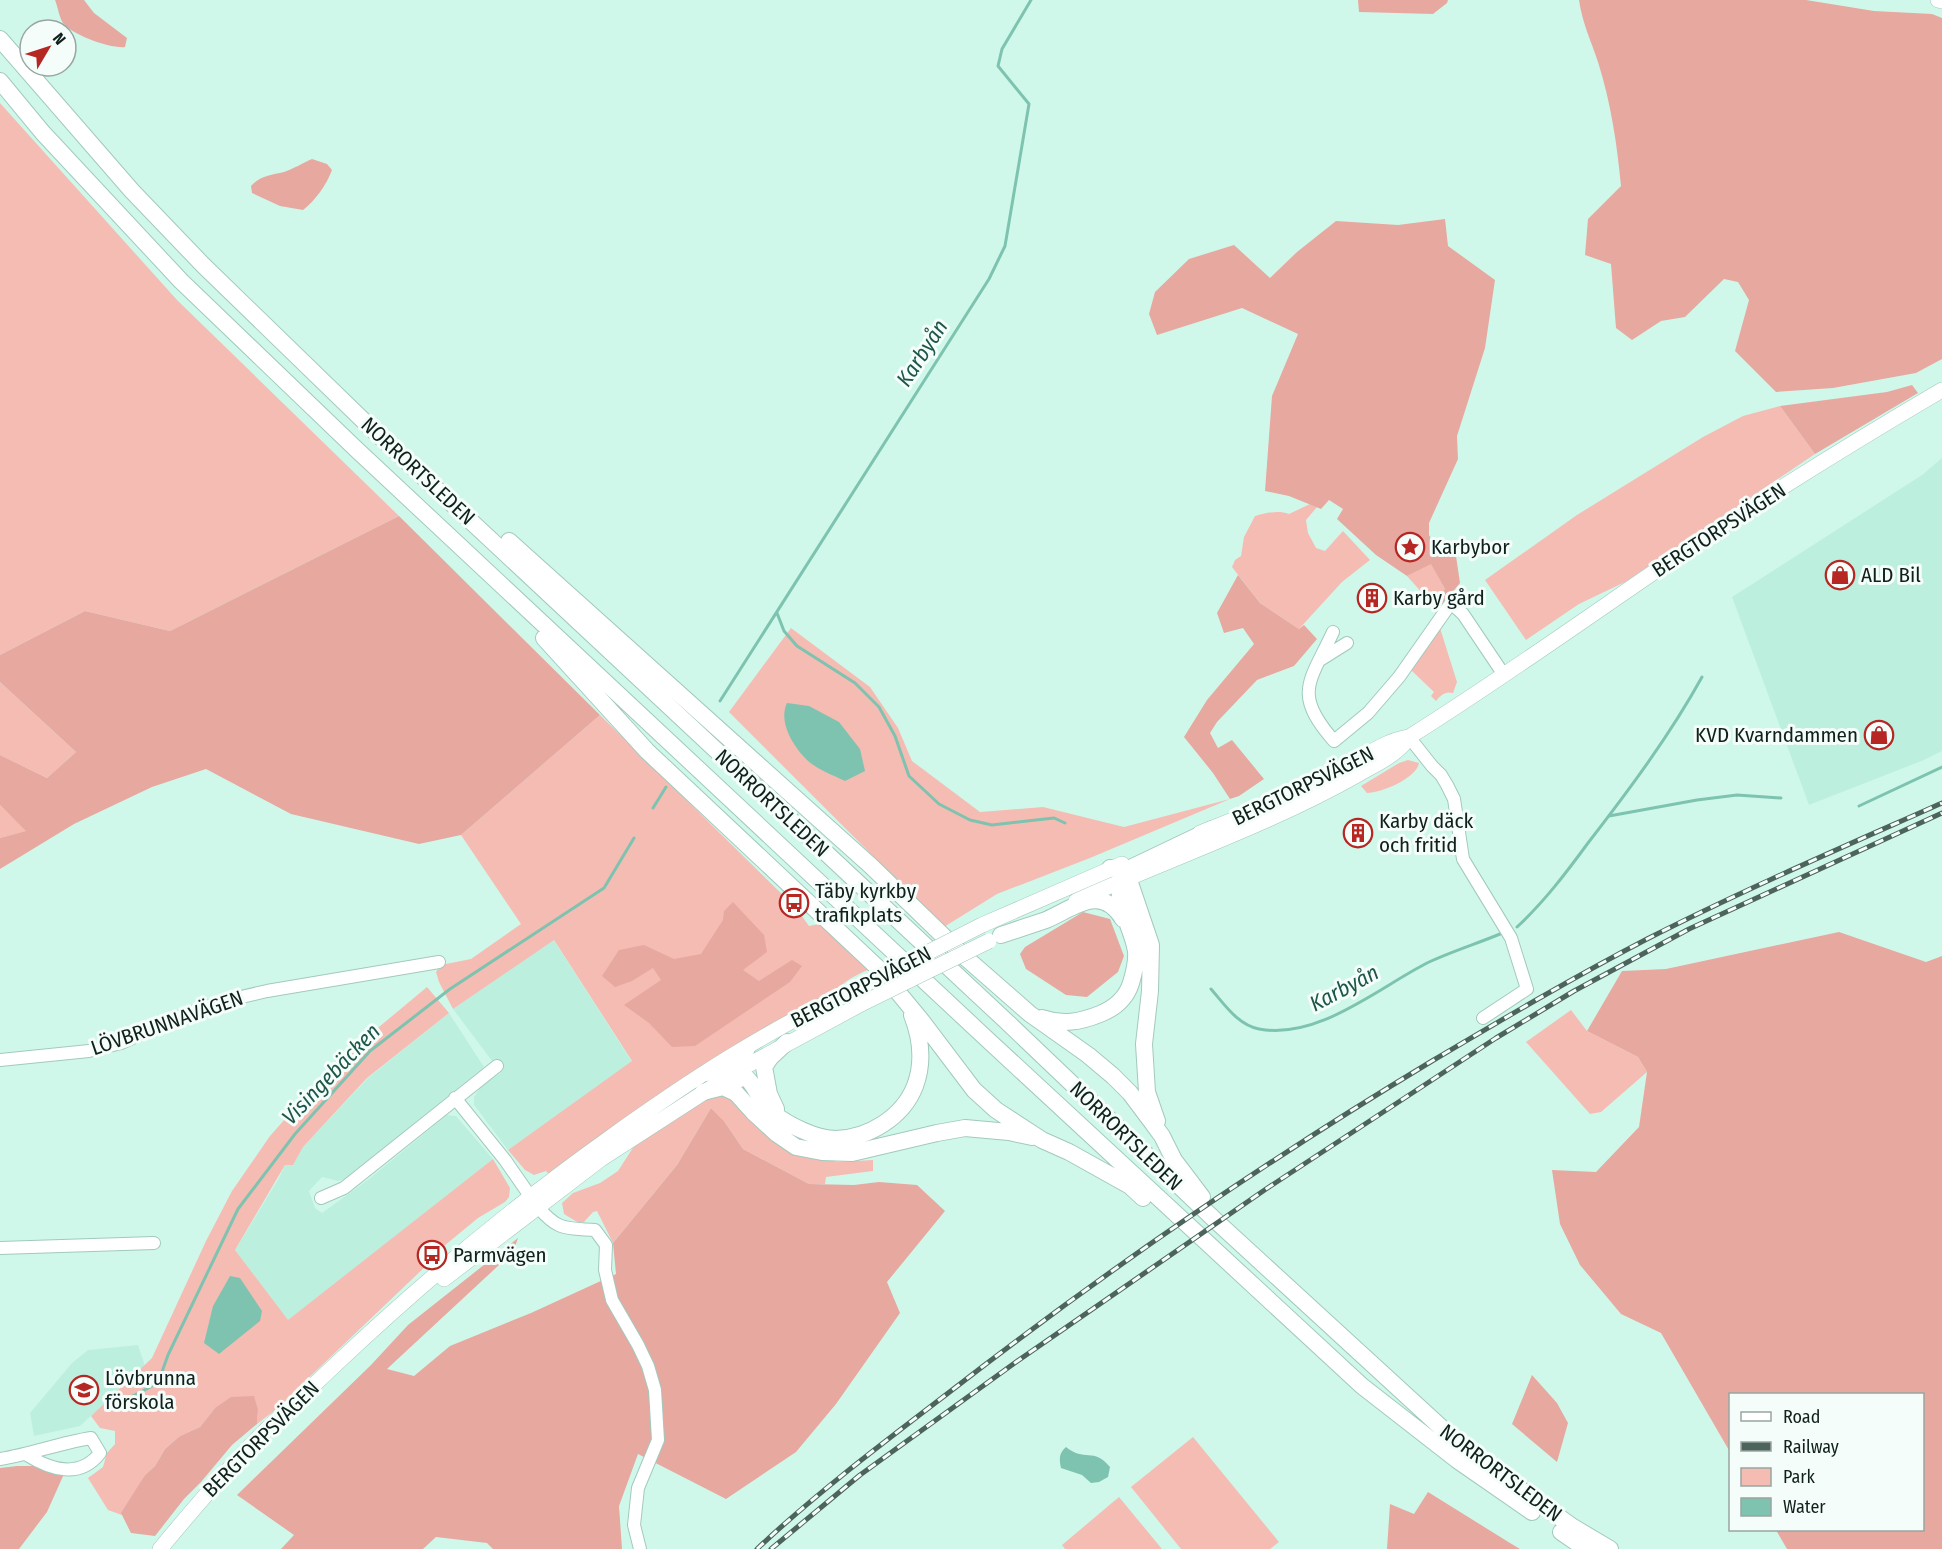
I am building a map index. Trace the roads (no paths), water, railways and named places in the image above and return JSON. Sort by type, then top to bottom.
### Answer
[{"type":"highway","name":"NORRORTSLEDEN","points":[[0,39],[65,116],[179,240],[371,428],[1005,1020],[1190,1197],[1469,1453],[1573,1527],[1610,1549]]},
{"type":"highway","name":"NORRORTSLEDEN","points":[[0,81],[43,133],[181,281],[356,449],[988,1041],[1362,1386],[1457,1460],[1586,1549]]},
{"type":"highway","points":[[371,428],[442,482],[712,722],[871,866],[966,958],[1030,1014],[1088,1054],[1113,1076],[1130,1093],[1162,1136]]},
{"type":"highway","points":[[356,449],[412,514],[549,644],[647,751],[878,968],[974,1090],[996,1110],[1042,1140],[1069,1152],[1130,1186],[1310,1345],[1362,1386]]},
{"type":"highway","points":[[1120,875],[1212,829]]},
{"type":"highway","points":[[1030,1014],[1055,1023],[1081,1022],[1115,1008],[1129,990],[1135,970],[1136,953],[1118,894],[1120,875]]},
{"type":"highway","points":[[1120,875],[1151,945],[1150,991],[1144,1044],[1147,1092],[1162,1136],[1174,1160],[1196,1190],[1281,1280]]},
{"type":"highway","points":[[995,938],[1046,920],[1090,899],[1107,902],[1117,909],[1132,934]]},
{"type":"highway","points":[[706,1073],[726,1069],[737,1071],[747,1078],[772,1113],[816,1135],[834,1139],[862,1136],[891,1119],[912,1093],[919,1076],[921,1046],[913,1017],[903,998]]},
{"type":"highway","points":[[787,1042],[764,1067],[769,1094],[779,1113],[792,1124]]},
{"type":"highway","points":[[747,1048],[737,1071],[740,1088],[753,1112]]},
{"type":"highway","points":[[703,1092],[723,1087],[736,1093],[777,1134],[796,1146],[822,1152],[852,1153],[965,1128],[1009,1132],[1042,1140]]},
{"type":"main road","points":[[1938,0],[1942,1]]},
{"type":"main road","name":"BERGTORPSVÄGEN","points":[[1212,829],[1270,806],[1396,739],[1409,736],[1504,675],[1707,536],[1854,442],[1942,390]]},
{"type":"main road","name":"BERGTORPSVÄGEN","points":[[534,1201],[737,1071],[982,925],[1274,818],[1377,763],[1404,746],[1409,736]]},
{"type":"main road","name":"BERGTORPSVÄGEN","points":[[159,1549],[199,1501],[254,1442],[369,1333],[416,1301],[534,1201],[642,1114],[747,1048],[822,1005],[860,996],[995,938],[1120,875]]},
{"type":"street","points":[[1333,632],[1308,683],[1307,695],[1318,723],[1334,741],[1368,713],[1399,677],[1451,603],[1463,614],[1504,675]]},
{"type":"street","points":[[1319,660],[1347,643]]},
{"type":"street","points":[[1409,736],[1448,785],[1454,799],[1463,859],[1510,938],[1527,989],[1483,1018]]},
{"type":"street","name":"LÖVBRUNNAVÄGEN","points":[[0,1060],[89,1051],[121,1043],[183,1015],[224,1000],[439,962]]},
{"type":"street","points":[[321,1198],[344,1188],[497,1066]]},
{"type":"street","points":[[455,1098],[505,1160],[546,1217],[560,1227],[595,1230],[606,1245],[605,1270],[612,1300],[648,1366],[655,1390],[658,1440],[638,1488],[634,1525],[640,1549]]},
{"type":"street","points":[[0,1248],[154,1243]]},
{"type":"street","points":[[0,1459],[27,1455],[48,1447],[91,1438],[100,1453],[92,1463],[76,1469],[59,1470],[27,1455]]},
{"type":"water","points":[[787,703],[809,706],[839,722],[860,749],[865,771],[845,781],[807,760],[788,733],[784,718]]},
{"type":"water","points":[[230,1276],[240,1278],[262,1311],[260,1321],[219,1354],[204,1343],[213,1306]]},
{"type":"water","points":[[1066,1447],[1078,1454],[1094,1456],[1104,1461],[1110,1467],[1108,1477],[1091,1483],[1082,1475],[1061,1468],[1060,1456]]},
{"type":"waterway","name":"Karbyån","points":[[720,701],[989,279],[1005,246],[1029,104],[998,66],[1002,49],[1031,0]]},
{"type":"waterway","points":[[777,613],[784,631],[797,646],[855,683],[879,707],[895,736],[909,776],[939,804],[970,820],[992,825],[1054,818],[1065,823]]},
{"type":"waterway","points":[[1517,927],[1554,887],[1619,803],[1663,741],[1702,677]]},
{"type":"waterway","points":[[1859,806],[1942,767]]},
{"type":"waterway","name":"Visingebäcken","points":[[653,808],[666,787]]},
{"type":"waterway","points":[[1609,816],[1737,795],[1781,798]]},
{"type":"waterway","name":"Visingebäcken","points":[[129,1398],[158,1383],[168,1355],[238,1209],[295,1134],[370,1051],[450,989],[604,888],[634,838]]},
{"type":"waterway","name":"Karbyån","points":[[1211,989],[1232,1014],[1251,1027],[1281,1030],[1303,1027],[1347,1010],[1427,963],[1500,934]]},
{"type":"railway","points":[[757,1549],[839,1478],[1036,1326],[1202,1208],[1316,1133],[1432,1061],[1647,939],[1756,886],[1942,803]]},
{"type":"railway","points":[[771,1549],[860,1475],[1016,1362],[1266,1189],[1496,1038],[1574,991],[1689,929],[1942,813]]},
{"type":"place","name":"Karbybor","points":[[1410,547]]},
{"type":"place","name":"ALD Bil","points":[[1840,575]]},
{"type":"place","name":"Karby gård","points":[[1372,598]]},
{"type":"place","name":"KVD Kvarndammen","points":[[1879,735]]},
{"type":"place","name":"Karby däck och fritid","points":[[1358,833]]},
{"type":"place","name":"Täby kyrkby trafikplats","points":[[794,903]]},
{"type":"place","name":"Parmvägen","points":[[432,1255]]},
{"type":"place","name":"Lövbrunna förskola","points":[[84,1390]]}]
